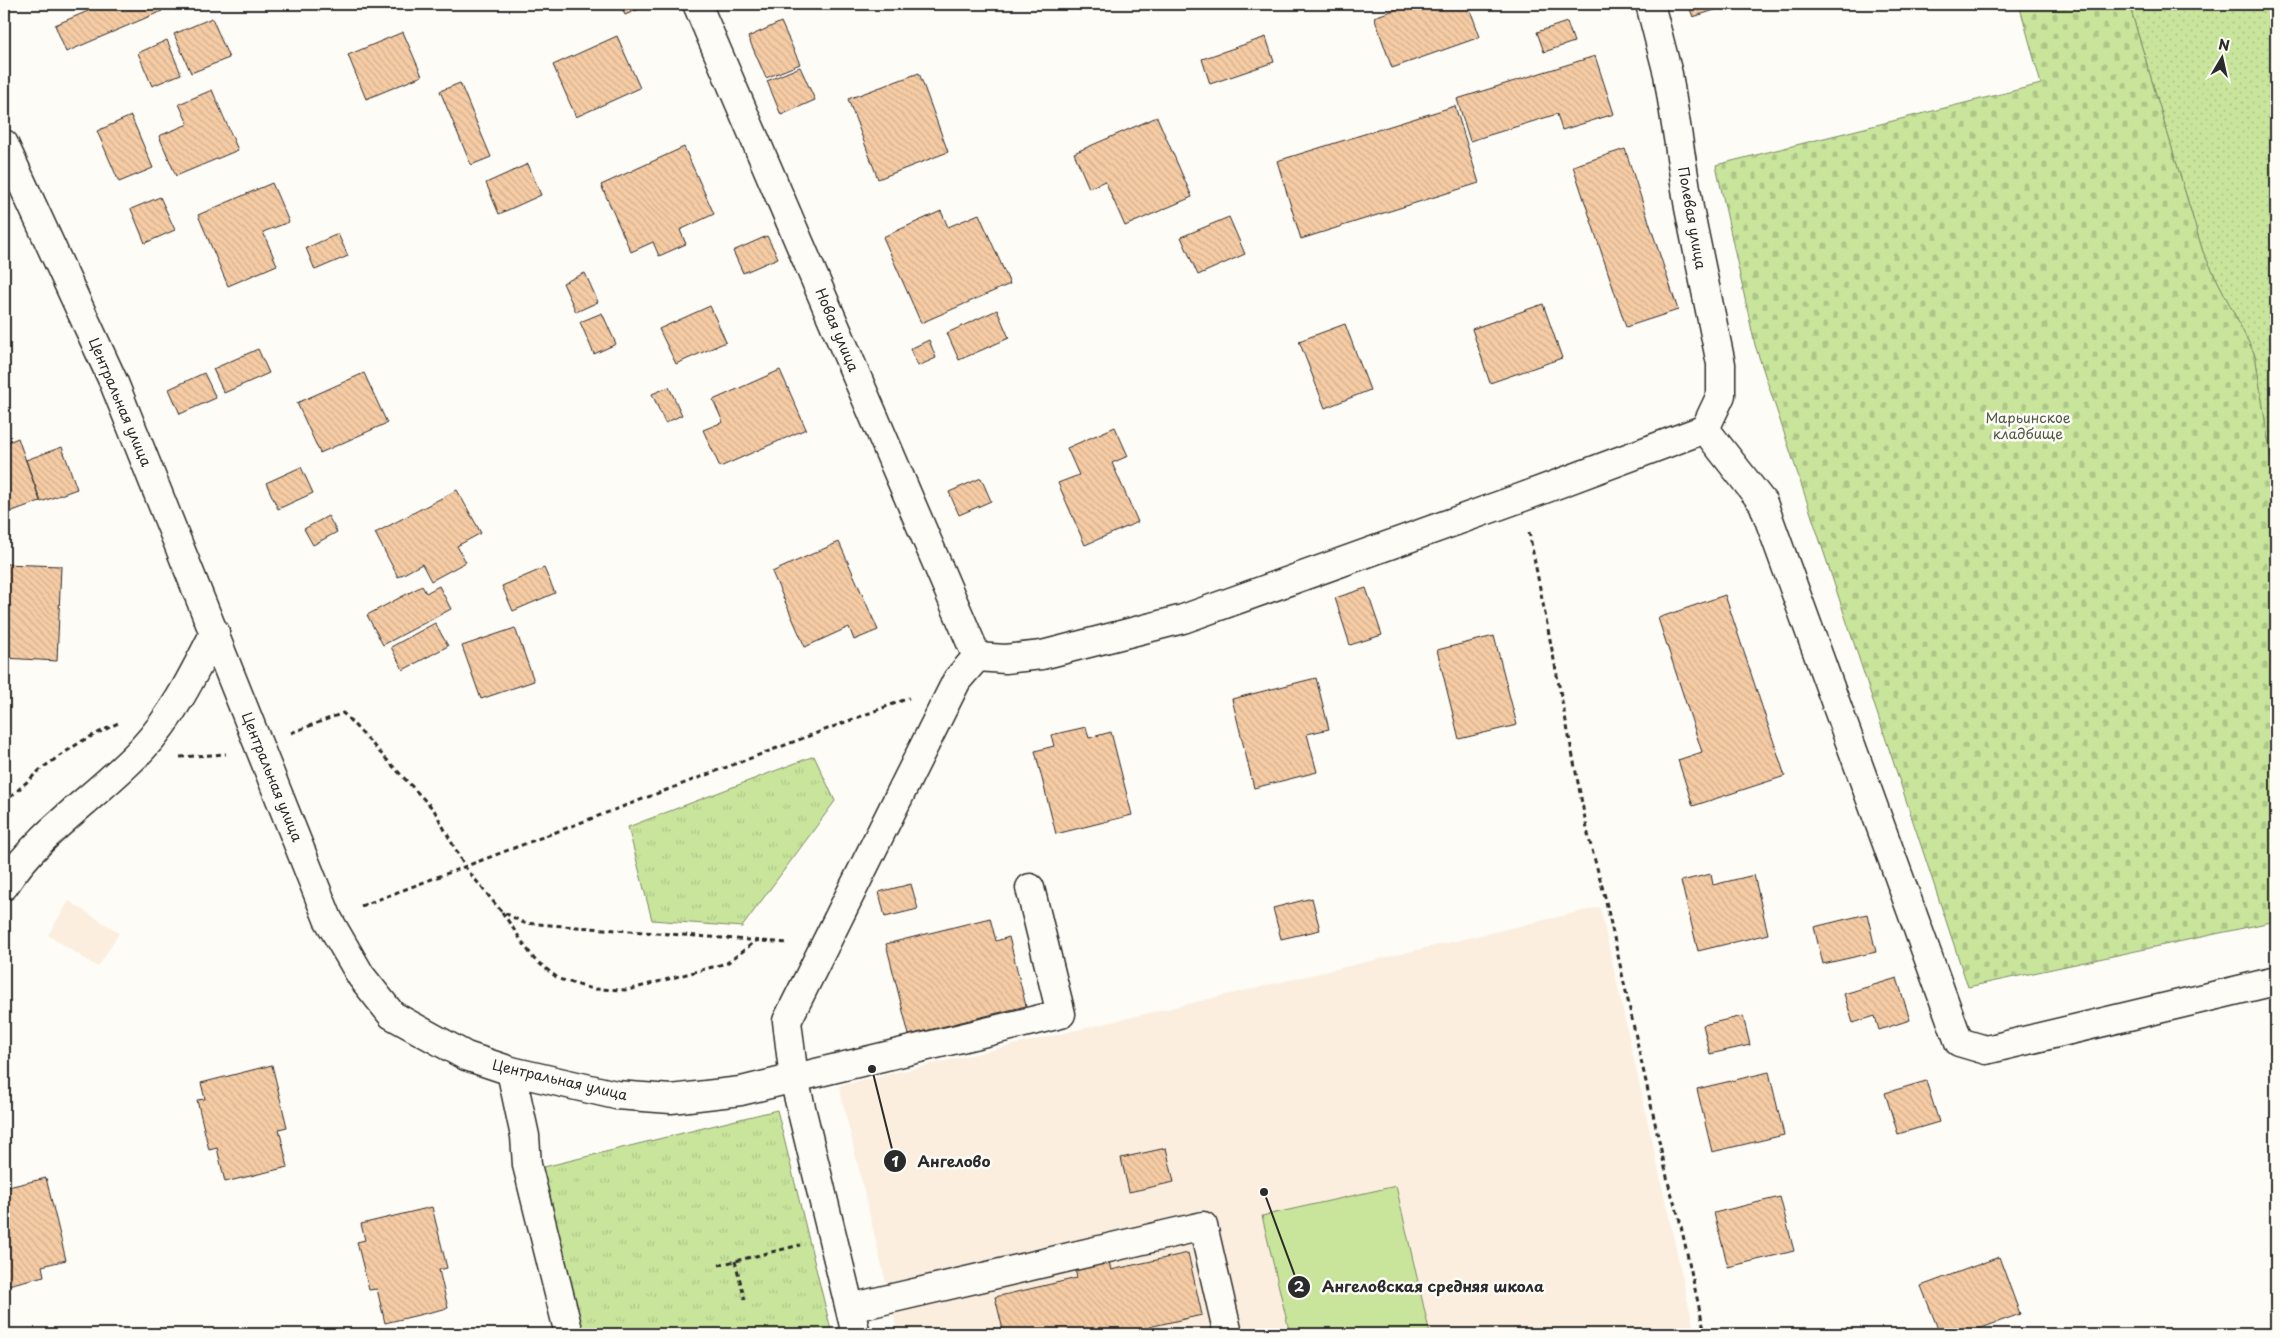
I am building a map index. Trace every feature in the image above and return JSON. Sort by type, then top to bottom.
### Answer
[{"type":"street","name":"Новая улица","points":[[697,4],[978,657]]},
{"type":"street","name":"Полевая улица","points":[[1650,4],[1668,74],[1689,208],[1721,364],[1722,394],[1705,429]]},
{"type":"street","name":"Центральная улица","points":[[4,144],[114,384],[215,632],[328,919],[361,976],[392,1015],[466,1056],[511,1072],[616,1095],[671,1099],[741,1091],[1061,1014],[1030,888]]},
{"type":"street","points":[[856,1334],[794,1079],[787,1021],[957,680],[978,657],[1005,660],[1042,656],[1183,620],[1705,429],[1763,503],[1959,1042],[1986,1050],[2276,981]]},
{"type":"street","points":[[8,874],[90,795],[145,746],[186,692],[215,632]]},
{"type":"street","points":[[511,1072],[525,1136],[527,1165],[569,1334]]},
{"type":"street","points":[[850,1308],[1203,1226],[1228,1334]]},
{"type":"path","points":[[1522,497],[1589,839],[1605,897],[1669,1186],[1679,1218],[1705,1334]]},
{"type":"path","points":[[328,919],[957,680]]},
{"type":"path","points":[[288,734],[343,713],[434,810],[465,867],[501,911],[534,959],[559,979],[592,989],[628,990],[727,963],[757,940]]},
{"type":"path","points":[[4,803],[42,768],[82,742],[117,722],[124,727]]},
{"type":"path","points":[[177,758],[230,754]]},
{"type":"path","points":[[501,911],[524,923],[824,946]]},
{"type":"path","points":[[719,1265],[833,1238]]},
{"type":"path","points":[[735,1261],[745,1300]]},
{"type":"shaded area","points":[[69,901],[119,933],[98,967],[48,935]]},
{"type":"shaded area","points":[[1600,907],[1695,1334],[898,1334],[839,1086]]},
{"type":"green space","name":"Марьинское кладбище","points":[[2019,4],[2129,4],[2203,252],[2255,355],[2276,492],[2276,921],[1968,987],[1755,345],[1716,165],[2041,84]]},
{"type":"green space","points":[[2129,4],[2276,4],[2276,492],[2255,355],[2203,252]]},
{"type":"green space","points":[[814,756],[835,801],[742,927],[652,920],[628,827]]},
{"type":"green space","points":[[777,1110],[832,1334],[580,1334],[540,1168]]},
{"type":"green space","points":[[1396,1186],[1430,1334],[1290,1334],[1262,1216]]},
{"type":"building","points":[[85,4],[159,4],[162,11],[66,52],[55,25],[88,11]]},
{"type":"building","points":[[620,4],[651,4],[625,15]]},
{"type":"building","points":[[1412,4],[1468,4],[1480,37],[1392,68],[1374,17]]},
{"type":"building","points":[[1688,4],[1733,4],[1693,17]]},
{"type":"building","points":[[212,18],[229,58],[191,73],[174,34]]},
{"type":"building","points":[[781,22],[800,64],[766,78],[748,37]]},
{"type":"building","points":[[1567,22],[1574,42],[1544,52],[1537,32]]},
{"type":"building","points":[[403,32],[422,76],[366,99],[348,55]]},
{"type":"building","points":[[617,36],[640,88],[576,117],[553,65]]},
{"type":"building","points":[[1266,37],[1274,62],[1210,84],[1202,59]]},
{"type":"building","points":[[167,40],[181,74],[152,86],[138,53]]},
{"type":"building","points":[[1595,56],[1614,114],[1562,130],[1557,114],[1470,141],[1457,99]]},
{"type":"building","points":[[800,67],[815,100],[781,115],[767,81]]},
{"type":"building","points":[[919,73],[948,152],[878,179],[848,99]]},
{"type":"building","points":[[460,83],[491,157],[471,165],[440,91]]},
{"type":"building","points":[[212,90],[238,150],[176,176],[159,136],[188,124],[179,104]]},
{"type":"building","points":[[1455,106],[1479,183],[1301,239],[1277,161]]},
{"type":"building","points":[[131,116],[153,168],[119,182],[97,131]]},
{"type":"building","points":[[1157,117],[1192,197],[1125,226],[1105,181],[1089,188],[1074,153]]},
{"type":"building","points":[[684,147],[714,214],[680,230],[686,244],[659,256],[653,242],[631,252],[601,185]]},
{"type":"building","points":[[1625,149],[1678,310],[1626,327],[1573,166]]},
{"type":"building","points":[[528,164],[541,195],[499,214],[486,183]]},
{"type":"building","points":[[272,183],[289,222],[263,232],[277,265],[228,286],[198,215]]},
{"type":"building","points":[[160,197],[175,230],[145,243],[131,209]]},
{"type":"building","points":[[941,211],[948,227],[979,214],[1010,284],[921,323],[883,237]]},
{"type":"building","points":[[1229,217],[1245,254],[1198,275],[1181,237]]},
{"type":"building","points":[[338,234],[348,256],[315,270],[306,248]]},
{"type":"building","points":[[767,236],[778,258],[743,273],[733,251]]},
{"type":"building","points":[[585,273],[598,302],[576,312],[563,283]]},
{"type":"building","points":[[1543,304],[1562,358],[1490,383],[1472,329]]},
{"type":"building","points":[[710,306],[726,342],[676,364],[659,329]]},
{"type":"building","points":[[997,310],[1009,338],[959,360],[947,333]]},
{"type":"building","points":[[602,313],[616,344],[594,354],[580,322]]},
{"type":"building","points":[[1345,324],[1370,390],[1325,408],[1299,341]]},
{"type":"building","points":[[929,340],[936,358],[918,366],[910,349]]},
{"type":"building","points":[[258,349],[269,373],[224,393],[213,369]]},
{"type":"building","points":[[780,370],[806,429],[720,467],[703,430],[723,422],[713,400]]},
{"type":"building","points":[[204,373],[216,398],[180,414],[169,389]]},
{"type":"building","points":[[364,373],[387,423],[320,453],[297,403]]},
{"type":"building","points":[[669,387],[682,415],[665,423],[652,394]]},
{"type":"building","points":[[1115,427],[1128,456],[1112,463],[1138,522],[1085,545],[1058,483],[1079,475],[1067,448]]},
{"type":"building","points":[[18,438],[40,501],[4,514],[4,444]]},
{"type":"building","points":[[62,447],[77,489],[41,502],[26,460]]},
{"type":"building","points":[[301,467],[313,493],[278,509],[266,483]]},
{"type":"building","points":[[981,478],[991,501],[959,515],[949,492]]},
{"type":"building","points":[[457,490],[481,533],[457,546],[466,562],[431,581],[422,564],[398,577],[375,533]]},
{"type":"building","points":[[328,516],[337,532],[313,545],[304,529]]},
{"type":"building","points":[[839,542],[878,630],[854,640],[849,627],[805,647],[772,572]]},
{"type":"building","points":[[4,564],[61,566],[57,661],[4,658]]},
{"type":"building","points":[[544,568],[555,593],[513,611],[502,586]]},
{"type":"building","points":[[422,586],[426,593],[439,586],[451,609],[383,645],[367,615]]},
{"type":"building","points":[[1366,588],[1382,635],[1350,645],[1335,598]]},
{"type":"building","points":[[1725,595],[1785,776],[1693,806],[1678,760],[1702,752],[1658,618]]},
{"type":"building","points":[[435,623],[448,646],[403,670],[391,647]]},
{"type":"building","points":[[515,628],[534,681],[481,699],[462,646]]},
{"type":"building","points":[[1494,636],[1517,725],[1459,739],[1437,650]]},
{"type":"building","points":[[1316,678],[1329,729],[1307,734],[1317,772],[1254,788],[1232,699]]},
{"type":"building","points":[[1086,727],[1089,738],[1111,732],[1132,815],[1056,834],[1035,751],[1054,746],[1051,735]]},
{"type":"building","points":[[1711,874],[1713,885],[1754,875],[1768,934],[1698,951],[1681,881]]},
{"type":"building","points":[[911,884],[918,909],[885,917],[879,892]]},
{"type":"building","points":[[1312,898],[1320,930],[1281,939],[1273,908]]},
{"type":"building","points":[[1867,914],[1876,952],[1823,964],[1814,927]]},
{"type":"building","points":[[990,918],[996,941],[1009,937],[1026,1006],[909,1035],[886,944]]},
{"type":"building","points":[[1897,978],[1910,1020],[1879,1030],[1875,1016],[1853,1023],[1844,994]]},
{"type":"building","points":[[1743,1016],[1750,1045],[1710,1054],[1703,1025]]},
{"type":"building","points":[[272,1065],[287,1127],[279,1129],[288,1167],[225,1182],[217,1148],[209,1150],[197,1100],[205,1099],[201,1083]]},
{"type":"building","points":[[1769,1072],[1784,1135],[1712,1152],[1697,1089]]},
{"type":"building","points":[[1926,1081],[1939,1122],[1898,1134],[1885,1093]]},
{"type":"building","points":[[1166,1148],[1174,1182],[1129,1192],[1121,1158]]},
{"type":"building","points":[[46,1178],[66,1260],[42,1266],[44,1276],[4,1286],[4,1188]]},
{"type":"building","points":[[1780,1197],[1794,1251],[1728,1267],[1714,1213]]},
{"type":"building","points":[[432,1207],[447,1268],[439,1270],[448,1308],[385,1323],[377,1289],[369,1290],[357,1242],[365,1240],[361,1224]]},
{"type":"building","points":[[1188,1253],[1202,1315],[1149,1327],[1151,1334],[1004,1334],[995,1297],[1077,1278],[1074,1264],[1108,1257],[1111,1270]]},
{"type":"building","points":[[1999,1257],[2020,1314],[1965,1334],[1940,1334],[1921,1286]]},
{"type":"place","name":"Ангелово","points":[[872,1069]]},
{"type":"place","name":"Ангеловская средняя школа","points":[[1264,1192]]}]
